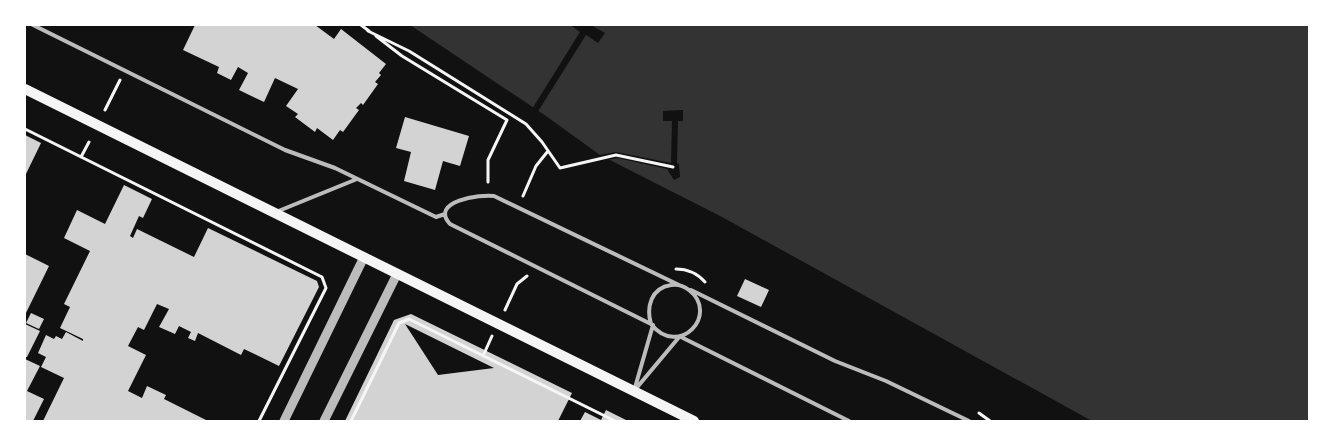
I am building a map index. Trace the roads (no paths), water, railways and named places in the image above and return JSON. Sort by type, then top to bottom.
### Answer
[{"type":"main road","points":[[25,89],[694,421]]},
{"type":"street","points":[[284,421],[364,257]]},
{"type":"street","points":[[324,421],[397,274]]},
{"type":"lane","points":[[33,25],[285,150],[358,178],[436,217],[445,214],[450,204],[458,200],[494,196],[835,361],[886,381],[969,421]]},
{"type":"lane","points":[[274,212],[358,178]]},
{"type":"lane","points":[[445,214],[450,224],[652,324],[664,335],[672,337],[689,333],[700,319],[698,301],[687,288]]},
{"type":"lane","points":[[634,391],[652,324],[648,307],[651,299],[662,288],[670,285],[679,285]]},
{"type":"lane","points":[[634,391],[680,336]]},
{"type":"lane","points":[[680,336],[849,421]]}]
